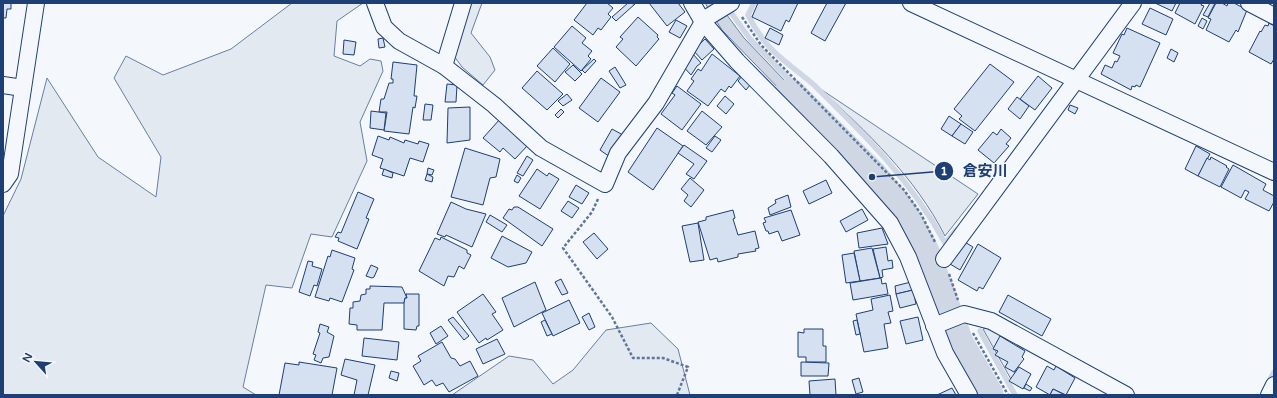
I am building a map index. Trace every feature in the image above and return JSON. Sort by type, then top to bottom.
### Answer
[{"type":"street","points":[[3,184],[10,174],[36,3]]},
{"type":"street","points":[[375,3],[384,27],[399,41],[444,66],[494,105],[541,148],[605,184],[618,153],[656,103],[705,20],[729,4]]},
{"type":"street","points":[[444,66],[463,3]]},
{"type":"street","points":[[692,3],[737,61],[831,156],[890,223],[908,257],[938,325],[951,365],[969,395]]},
{"type":"street","points":[[911,3],[1274,172]]},
{"type":"street","points":[[944,259],[1077,81],[1133,3]]},
{"type":"street","points":[[1249,3],[1274,16]]},
{"type":"street","points":[[3,85],[23,88]]},
{"type":"street","points":[[938,325],[964,314],[991,322],[1126,395]]},
{"type":"street","points":[[1269,395],[1274,385]]},
{"type":"path","points":[[605,184],[592,212],[563,248],[612,317],[633,358],[663,358],[688,367],[678,395]]},
{"type":"shaded area","points":[[292,3],[363,3],[337,21],[334,56],[360,66],[370,59],[381,61],[383,71],[360,122],[367,161],[332,237],[311,234],[292,288],[266,285],[243,387],[256,395],[3,395],[3,216],[21,179],[47,78],[98,157],[156,197],[161,157],[114,78],[126,56],[163,75],[231,49]]},
{"type":"shaded area","points":[[470,3],[482,3],[471,33],[490,57],[495,70],[483,85],[462,67],[454,56]]},
{"type":"shaded area","points":[[705,3],[718,3],[744,38],[825,123],[818,129],[722,30]]},
{"type":"shaded area","points":[[819,88],[978,194],[945,236],[919,194],[889,156],[855,121]]},
{"type":"shaded area","points":[[651,323],[678,349],[690,395],[452,395],[509,356],[533,360],[553,384],[573,370],[606,330]]},
{"type":"shaded area","points":[[989,328],[1023,348],[1012,381],[983,329]]},
{"type":"building","points":[[3,3],[11,3],[11,9],[7,9],[6,18],[3,18]]},
{"type":"building","points":[[587,3],[607,3],[613,8],[608,14],[611,17],[601,30],[598,28],[593,35],[574,20]]},
{"type":"building","points":[[628,3],[635,4],[616,21],[612,17]]},
{"type":"building","points":[[649,3],[678,3],[685,12],[667,26]]},
{"type":"building","points":[[758,3],[798,3],[789,22],[786,20],[781,31],[752,17]]},
{"type":"building","points":[[827,3],[846,3],[825,41],[811,33]]},
{"type":"building","points":[[1155,3],[1176,3],[1172,11]]},
{"type":"building","points":[[1180,3],[1202,3],[1201,5],[1204,6],[1195,24],[1175,13]]},
{"type":"building","points":[[1210,3],[1215,3],[1208,17],[1203,15]]},
{"type":"building","points":[[1216,3],[1222,3],[1227,6],[1228,3],[1234,3],[1247,10],[1238,32],[1236,30],[1229,42],[1206,30],[1211,19],[1208,18]]},
{"type":"building","points":[[1150,8],[1173,19],[1166,35],[1142,24]]},
{"type":"building","points":[[638,17],[658,35],[657,37],[659,39],[636,66],[616,47],[623,39],[620,37]]},
{"type":"building","points":[[1202,18],[1207,21],[1203,29],[1198,26]]},
{"type":"building","points":[[676,20],[687,26],[680,38],[669,32]]},
{"type":"building","points":[[1269,23],[1274,26],[1274,59],[1271,64],[1249,52],[1260,31],[1261,32],[1265,25],[1268,26]]},
{"type":"building","points":[[572,26],[586,38],[582,43],[592,51],[588,56],[591,59],[581,71],[554,47]]},
{"type":"building","points":[[770,28],[783,35],[779,45],[765,38]]},
{"type":"building","points":[[1127,28],[1160,43],[1140,87],[1136,85],[1135,87],[1132,86],[1131,90],[1101,74],[1105,65],[1112,68],[1115,61],[1117,62],[1120,56],[1113,53],[1122,34],[1124,35]]},
{"type":"building","points":[[383,38],[385,47],[379,48],[378,39]]},
{"type":"building","points":[[705,39],[714,49],[702,60],[693,50]]},
{"type":"building","points":[[344,40],[356,42],[354,55],[343,54]]},
{"type":"building","points":[[553,48],[570,64],[555,82],[537,66]]},
{"type":"building","points":[[1171,49],[1178,53],[1174,62],[1167,58]]},
{"type":"building","points":[[692,53],[701,63],[691,75],[681,64]]},
{"type":"building","points":[[712,54],[740,76],[731,88],[729,86],[725,92],[721,89],[708,106],[687,91],[694,81],[691,79],[698,69],[701,71]]},
{"type":"building","points":[[594,59],[596,61],[585,73],[582,70]]},
{"type":"building","points":[[393,62],[417,65],[414,96],[417,96],[415,108],[413,107],[409,134],[384,131],[387,112],[379,112],[381,99],[384,99],[389,83],[393,83],[393,79],[391,79]]},
{"type":"building","points":[[990,64],[1014,82],[975,131],[959,119],[962,116],[954,109]]},
{"type":"building","points":[[573,65],[582,74],[575,81],[565,72]]},
{"type":"building","points":[[615,67],[626,85],[620,88],[609,71]]},
{"type":"building","points":[[537,71],[563,94],[547,110],[522,88]]},
{"type":"building","points":[[742,76],[750,85],[746,90],[738,81]]},
{"type":"building","points":[[1038,76],[1052,88],[1035,110],[1020,99]]},
{"type":"building","points":[[601,78],[620,92],[598,122],[579,108]]},
{"type":"building","points":[[447,84],[457,85],[456,102],[445,102]]},
{"type":"building","points":[[677,86],[701,104],[682,130],[661,114],[675,95],[672,93]]},
{"type":"building","points":[[567,94],[572,100],[563,106],[558,101]]},
{"type":"building","points":[[725,96],[734,104],[726,114],[717,106]]},
{"type":"building","points":[[1017,97],[1029,106],[1020,119],[1008,109]]},
{"type":"building","points":[[425,104],[433,105],[431,120],[423,120]]},
{"type":"building","points":[[1070,105],[1078,108],[1075,114],[1068,110]]},
{"type":"building","points":[[470,107],[470,140],[447,143],[448,108]]},
{"type":"building","points":[[561,109],[564,112],[558,118],[555,115]]},
{"type":"building","points":[[371,111],[386,113],[384,130],[370,128]]},
{"type":"building","points":[[702,111],[722,127],[706,145],[687,131]]},
{"type":"building","points":[[949,116],[961,124],[952,136],[941,129]]},
{"type":"building","points":[[500,119],[528,145],[515,159],[503,148],[500,152],[483,138]]},
{"type":"building","points":[[961,124],[973,132],[965,144],[952,136]]},
{"type":"building","points":[[657,128],[683,146],[653,190],[628,172]]},
{"type":"building","points":[[612,129],[623,135],[610,157],[600,150]]},
{"type":"building","points":[[1001,129],[1011,138],[1006,144],[1009,146],[994,163],[978,150],[993,132],[997,135]]},
{"type":"building","points":[[378,136],[389,140],[390,137],[404,143],[405,140],[418,144],[419,141],[429,144],[423,162],[410,158],[404,176],[380,168],[383,159],[372,155]]},
{"type":"building","points":[[715,136],[721,140],[712,152],[706,148]]},
{"type":"building","points":[[684,145],[707,161],[694,179],[686,174],[694,164],[678,153]]},
{"type":"building","points":[[1196,146],[1210,154],[1198,176],[1185,169]]},
{"type":"building","points":[[465,148],[500,159],[496,177],[490,178],[483,205],[451,197]]},
{"type":"building","points":[[527,156],[533,160],[523,176],[517,173]]},
{"type":"building","points":[[1211,157],[1227,166],[1226,167],[1229,169],[1220,187],[1198,176],[1207,158],[1210,160]]},
{"type":"building","points":[[1233,165],[1266,184],[1263,190],[1274,196],[1274,202],[1269,211],[1245,199],[1249,192],[1245,190],[1241,198],[1221,187]]},
{"type":"building","points":[[428,168],[434,170],[432,175],[427,174]]},
{"type":"building","points":[[384,169],[393,173],[392,178],[382,175]]},
{"type":"building","points":[[537,169],[547,176],[549,173],[559,179],[540,209],[519,196]]},
{"type":"building","points":[[427,174],[433,177],[432,182],[425,180]]},
{"type":"building","points":[[517,175],[521,178],[518,183],[514,181]]},
{"type":"building","points":[[690,178],[704,190],[691,207],[684,201],[688,195],[681,189]]},
{"type":"building","points":[[826,180],[832,193],[809,204],[803,191]]},
{"type":"building","points":[[576,185],[589,193],[582,204],[569,197]]},
{"type":"building","points":[[358,192],[374,199],[366,218],[369,219],[357,249],[338,241],[339,238],[335,237],[338,232],[341,233]]},
{"type":"building","points":[[788,195],[791,207],[770,215],[768,208],[776,203],[775,200]]},
{"type":"building","points":[[568,201],[579,208],[572,218],[561,211]]},
{"type":"building","points":[[451,202],[466,209],[486,214],[472,247],[446,235],[445,237],[437,234]]},
{"type":"building","points":[[514,207],[518,207],[553,229],[542,246],[503,218],[509,209],[512,210]]},
{"type":"building","points":[[862,209],[868,220],[846,232],[840,221]]},
{"type":"building","points":[[733,210],[735,218],[733,219],[738,235],[755,231],[759,248],[755,249],[756,251],[738,254],[738,257],[718,262],[717,258],[710,260],[698,222],[706,220],[706,217]]},
{"type":"building","points":[[791,210],[800,235],[782,241],[778,231],[769,234],[768,231],[766,231],[763,223],[766,222],[764,218]]},
{"type":"building","points":[[490,215],[507,225],[502,232],[486,222]]},
{"type":"building","points":[[698,223],[704,260],[690,262],[682,226]]},
{"type":"building","points":[[882,228],[888,244],[859,248],[857,233]]},
{"type":"building","points":[[594,233],[608,249],[597,259],[583,242]]},
{"type":"building","points":[[502,236],[532,252],[526,263],[508,267],[491,258]]},
{"type":"building","points":[[441,237],[467,250],[467,253],[471,255],[464,269],[459,266],[454,277],[448,276],[444,286],[419,271],[435,238],[440,240]]},
{"type":"building","points":[[963,241],[973,247],[960,270],[950,264]]},
{"type":"building","points":[[978,244],[1001,258],[983,289],[979,287],[977,291],[958,280]]},
{"type":"building","points":[[886,247],[888,261],[892,260],[893,268],[882,270],[883,277],[880,278],[873,249]]},
{"type":"building","points":[[872,248],[880,278],[860,281],[854,251]]},
{"type":"building","points":[[332,250],[355,258],[352,269],[354,270],[342,302],[330,298],[329,301],[315,297],[328,256],[330,257]]},
{"type":"building","points":[[854,253],[860,281],[846,283],[842,255]]},
{"type":"building","points":[[308,261],[313,262],[312,266],[322,269],[317,286],[314,285],[310,296],[299,292]]},
{"type":"building","points":[[371,265],[378,268],[374,277],[372,278],[366,276]]},
{"type":"building","points":[[881,278],[882,284],[886,283],[888,294],[853,300],[850,283]]},
{"type":"building","points":[[561,279],[568,293],[562,295],[555,282]]},
{"type":"building","points":[[535,282],[546,310],[514,327],[502,298]]},
{"type":"building","points":[[911,282],[913,290],[896,294],[895,286]]},
{"type":"building","points":[[370,286],[402,287],[407,298],[405,298],[404,303],[384,303],[382,330],[357,330],[357,325],[349,324],[350,308],[353,308],[353,302],[360,301],[361,295],[366,294],[366,289],[370,289]]},
{"type":"building","points":[[913,290],[916,304],[900,308],[896,294]]},
{"type":"building","points":[[406,294],[419,294],[419,326],[417,326],[416,330],[404,329],[404,303],[405,298],[407,298]]},
{"type":"building","points":[[483,294],[496,312],[492,314],[503,330],[479,343],[457,312]]},
{"type":"building","points":[[890,295],[893,311],[888,312],[891,323],[884,324],[888,348],[864,352],[856,314],[873,310],[871,299]]},
{"type":"building","points":[[1008,295],[1051,319],[1042,336],[999,312]]},
{"type":"building","points":[[569,300],[580,323],[553,336],[542,313]]},
{"type":"building","points":[[589,313],[595,327],[589,330],[582,317]]},
{"type":"building","points":[[453,317],[469,336],[464,340],[448,320]]},
{"type":"building","points":[[918,317],[923,340],[906,344],[900,321]]},
{"type":"building","points":[[545,320],[552,334],[547,336],[541,322]]},
{"type":"building","points":[[857,320],[860,334],[856,335],[853,321]]},
{"type":"building","points":[[320,324],[329,327],[327,332],[334,336],[329,357],[323,358],[321,363],[314,360],[316,355],[313,354],[320,333],[318,332]]},
{"type":"building","points":[[441,326],[448,336],[436,344],[430,333]]},
{"type":"building","points":[[804,329],[823,329],[823,346],[826,346],[826,362],[806,362],[806,357],[798,357],[798,332],[804,333]]},
{"type":"building","points":[[1000,336],[1025,351],[1022,357],[1024,359],[1014,372],[1005,367],[1008,362],[995,355],[998,351],[993,349]]},
{"type":"building","points":[[364,338],[399,342],[397,360],[362,356]]},
{"type":"building","points":[[497,339],[505,354],[483,364],[476,349]]},
{"type":"building","points":[[442,342],[451,358],[455,359],[460,366],[470,361],[478,376],[449,392],[443,383],[436,386],[432,380],[424,385],[413,366],[421,361],[418,356]]},
{"type":"building","points":[[345,359],[375,365],[368,395],[354,395],[357,380],[341,375]]},
{"type":"building","points":[[299,362],[337,368],[332,395],[279,395],[285,363],[299,365]]},
{"type":"building","points":[[801,362],[829,363],[828,376],[801,376]]},
{"type":"building","points":[[1047,366],[1054,370],[1056,366],[1075,378],[1066,395],[1053,389],[1050,395],[1036,387]]},
{"type":"building","points":[[1019,367],[1031,374],[1023,389],[1009,381]]},
{"type":"building","points":[[391,371],[399,373],[397,381],[389,378]]},
{"type":"building","points":[[859,378],[863,392],[856,394],[852,380]]},
{"type":"building","points":[[835,379],[836,395],[810,395],[809,381]]},
{"type":"building","points":[[1026,384],[1032,388],[1030,391],[1024,388]]},
{"type":"building","points":[[952,388],[956,395],[937,395]]},
{"type":"building","points":[[1053,389],[1065,395],[1050,395]]},
{"type":"waterway","points":[[754,3],[748,15],[758,33],[768,45],[814,85],[886,159],[918,199],[945,243],[956,230]]},
{"type":"waterway","points":[[727,7],[750,39],[893,187],[919,223],[933,252],[960,329],[999,395]]},
{"type":"waterway","points":[[790,95],[872,177],[901,213],[923,252],[958,345],[987,395]]},
{"type":"waterway","points":[[980,331],[1015,395]]},
{"type":"waterway","points":[[1268,384],[1274,372]]},
{"type":"place","name":"倉安川","points":[[872,177]]}]
